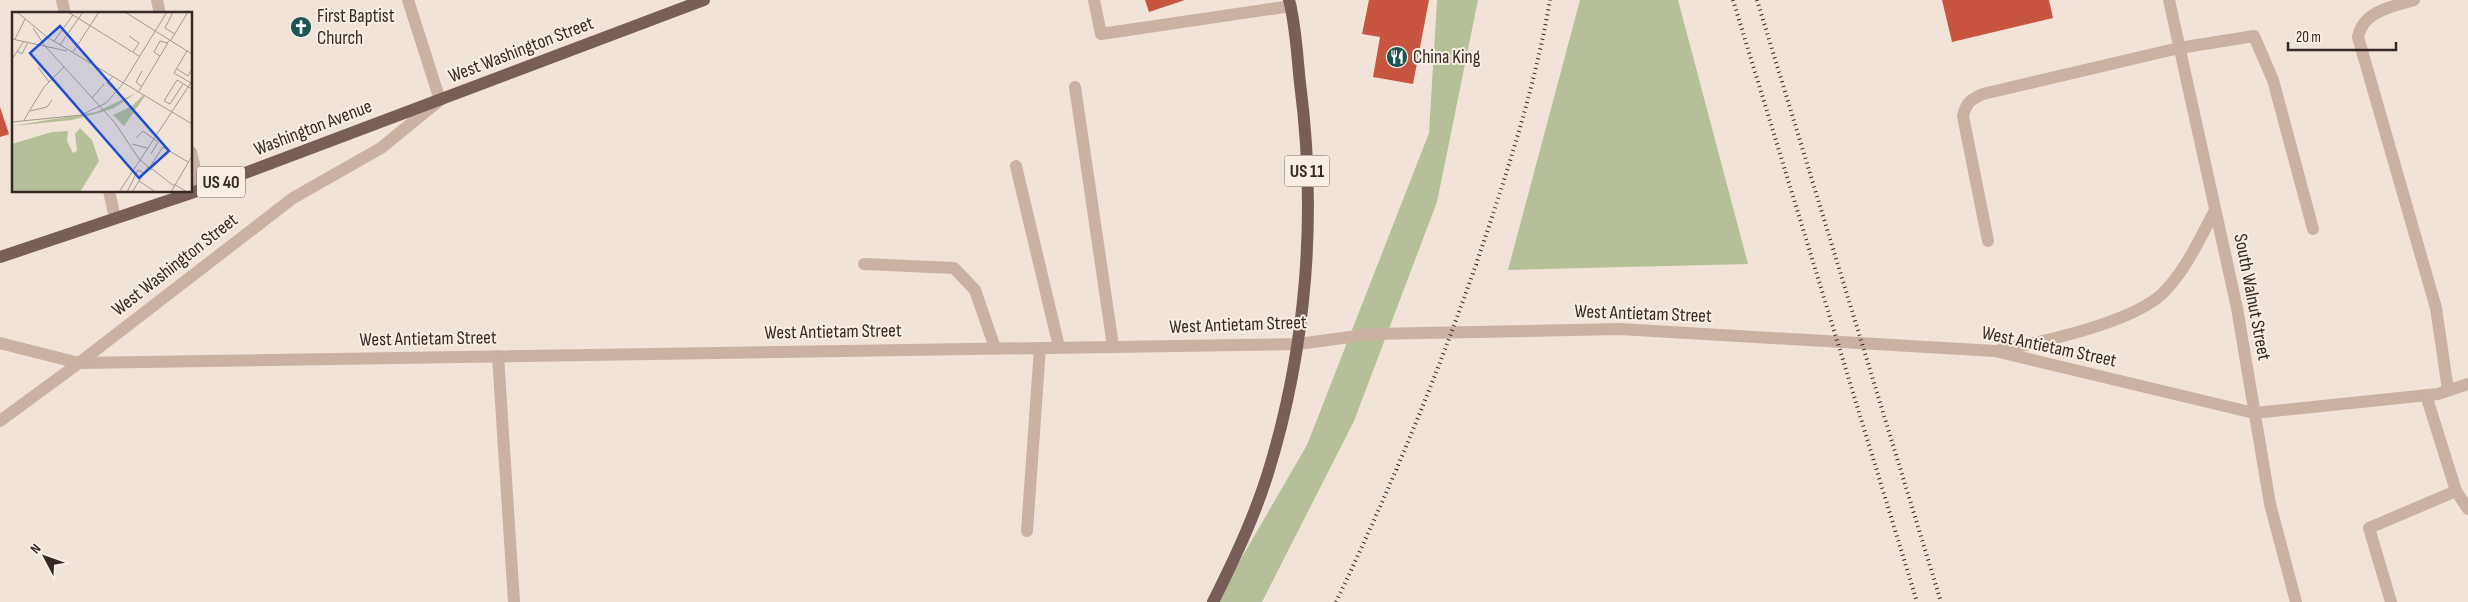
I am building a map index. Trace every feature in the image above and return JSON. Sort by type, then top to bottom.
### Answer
[{"type":"main road","name":"West Washington Street","points":[[440,100],[704,0]]},
{"type":"main road","name":"US 11","points":[[1213,602],[1242,542],[1268,473],[1285,408],[1298,344],[1309,240],[1307,131],[1290,3]]},
{"type":"main road","name":"Washington Avenue","points":[[0,256],[200,190],[440,100]]},
{"type":"street","points":[[408,0],[440,100]]},
{"type":"street","points":[[1094,0],[1101,34],[1290,3]]},
{"type":"street","name":"South Walnut Street","points":[[2169,0],[2237,308],[2270,504],[2296,602]]},
{"type":"street","points":[[2414,0],[2381,10],[2366,19],[2360,28],[2358,37],[2436,308],[2448,390]]},
{"type":"street","points":[[1988,241],[1963,116],[1965,107],[1972,99],[1983,94],[2179,48],[2254,36],[2273,80],[2313,228]]},
{"type":"street","points":[[1075,87],[1113,346]]},
{"type":"street","name":"West Washington Street","points":[[0,421],[80,363],[293,198],[381,148],[440,100]]},
{"type":"street","points":[[192,156],[200,190]]},
{"type":"street","points":[[1016,166],[1059,347]]},
{"type":"street","points":[[109,192],[115,218]]},
{"type":"street","points":[[1995,350],[2044,341],[2129,315],[2164,293],[2186,263],[2215,210]]},
{"type":"street","points":[[864,264],[954,268],[974,290],[995,348]]},
{"type":"street","name":"West Antietam Street","points":[[0,343],[80,363],[1298,344],[1372,334],[1620,329],[1995,350],[2254,413],[2426,395],[2468,384]]},
{"type":"street","points":[[1028,531],[1040,348]]},
{"type":"street","points":[[498,356],[514,602]]},
{"type":"street","points":[[2426,395],[2456,491],[2468,509]]},
{"type":"street","points":[[2391,602],[2369,528],[2456,491]]},
{"type":"green space","points":[[1437,0],[1478,0],[1437,202],[1354,421],[1262,602],[1216,602],[1307,445],[1429,133]]},
{"type":"green space","points":[[1580,0],[1678,0],[1748,264],[1508,270]]},
{"type":"building","points":[[1145,0],[1185,0],[1149,12]]},
{"type":"building","name":"China King","points":[[1369,0],[1429,0],[1413,84],[1373,77],[1380,37],[1362,34]]},
{"type":"building","points":[[1942,0],[2049,0],[2053,18],[1952,42]]},
{"type":"building","points":[[0,107],[9,134],[0,137]]},
{"type":"railway","points":[[1336,602],[1379,509],[1419,415],[1456,320],[1516,141],[1539,57],[1550,0]]},
{"type":"railway","points":[[1733,0],[1917,602]]},
{"type":"railway","points":[[1757,0],[1941,602]]},
{"type":"place","name":"First Baptist Church","points":[[301,27]]},
{"type":"place","name":"China King","points":[[1397,57]]}]
